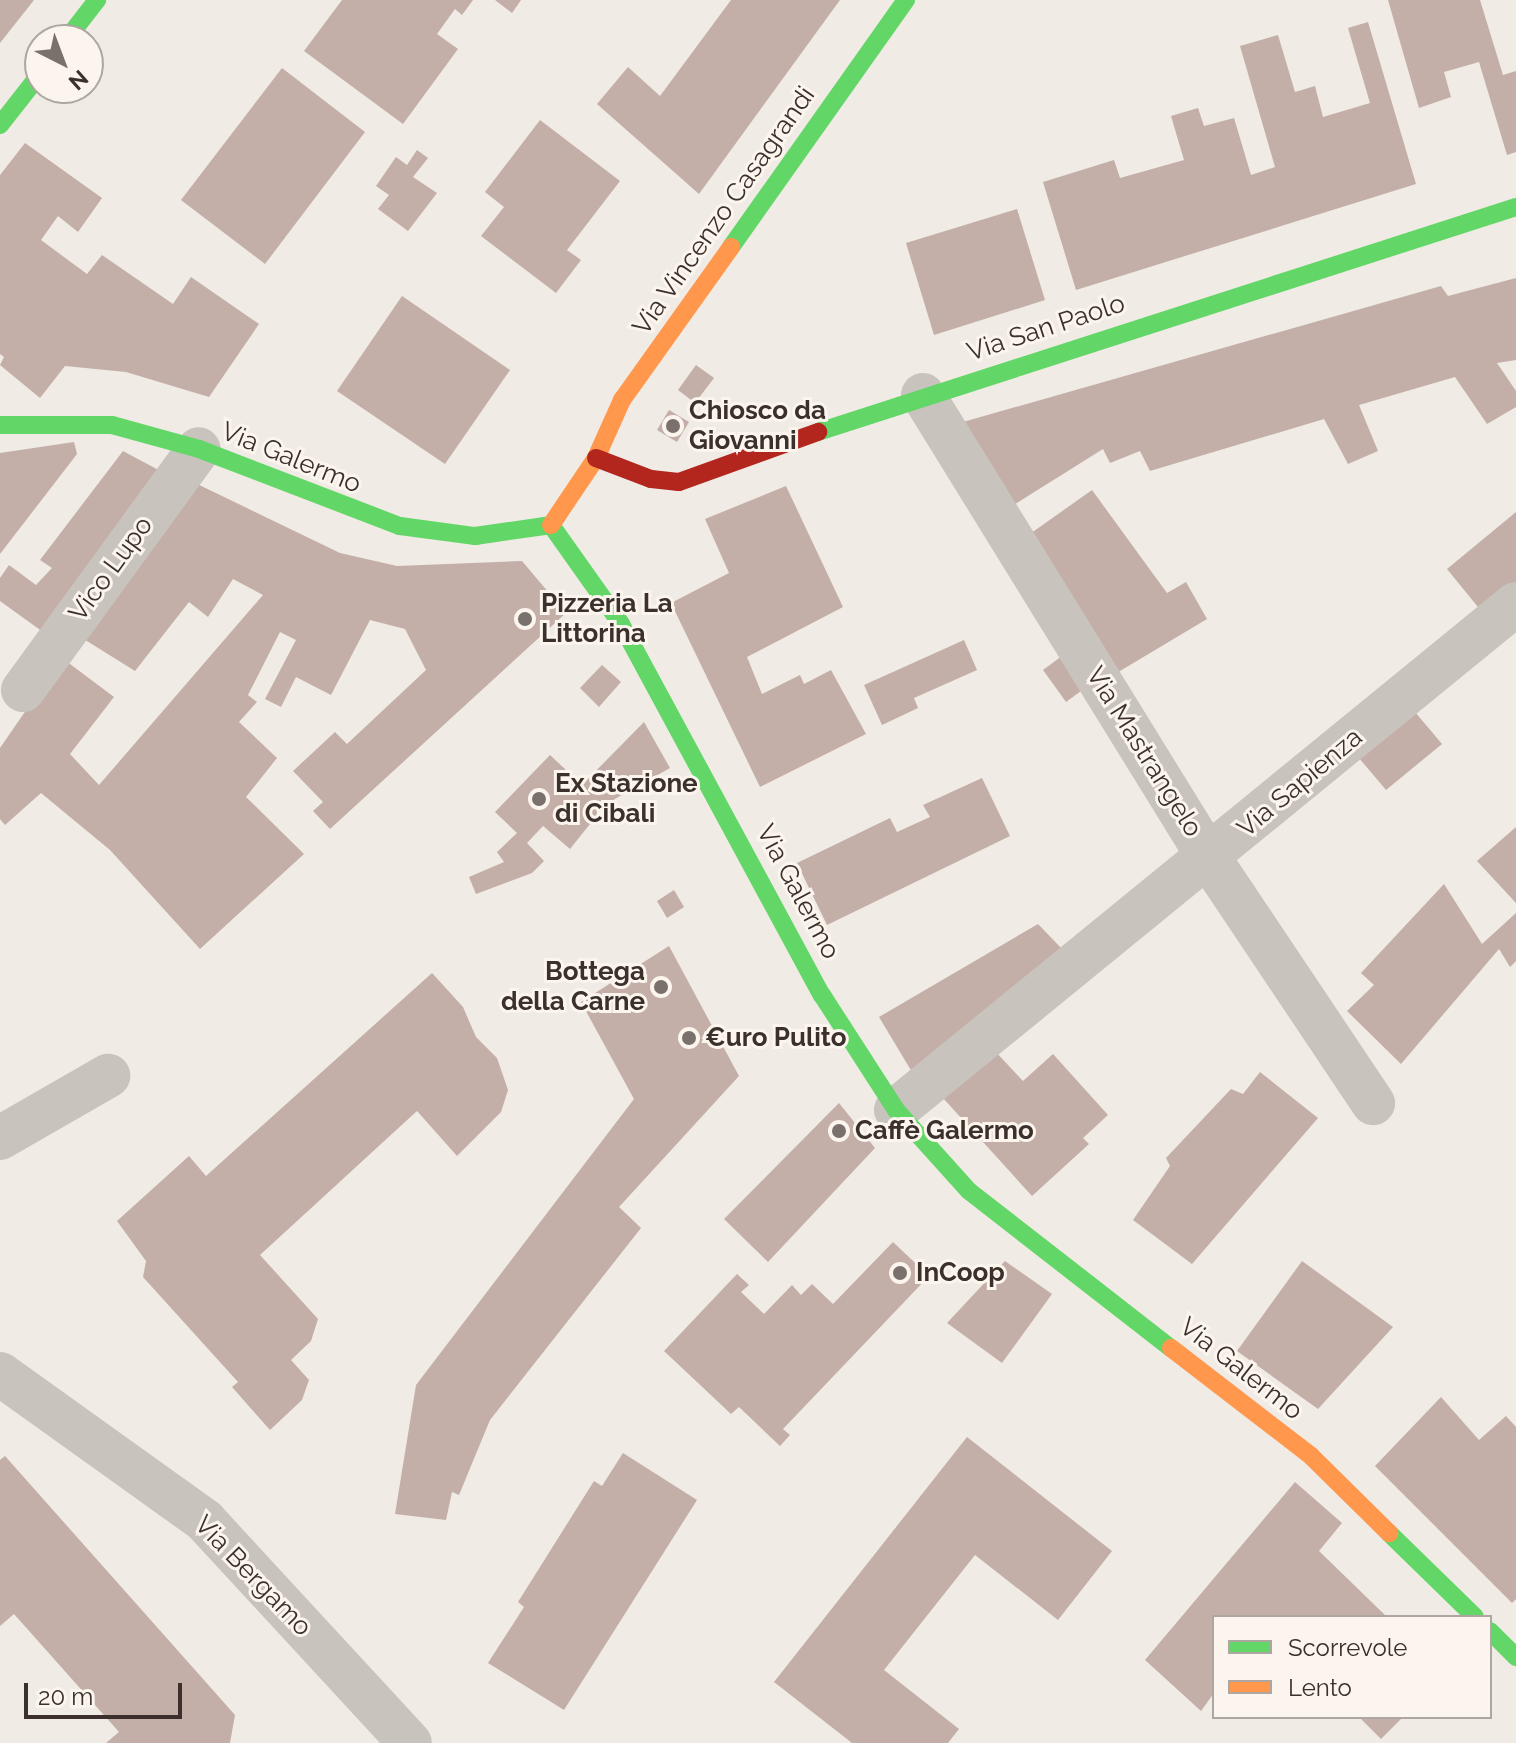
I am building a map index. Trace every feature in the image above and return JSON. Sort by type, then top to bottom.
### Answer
[{"type":"main road","points":[[78,24],[97,0]]},
{"type":"main road","name":"Via Vincenzo Casagrandi","points":[[551,525],[596,458],[622,400],[906,0]]},
{"type":"main road","points":[[0,125],[24,94]]},
{"type":"main road","name":"Via San Paolo","points":[[596,458],[651,479],[679,482],[923,395],[1516,207]]},
{"type":"main road","name":"Via Galermo","points":[[0,425],[58,421],[112,425],[199,449],[400,526],[475,536],[551,525],[621,624],[822,995],[896,1110],[969,1191],[1311,1456],[1473,1615]]},
{"type":"main road","points":[[1492,1633],[1516,1657]]},
{"type":"street","name":"Via Mastrangelo","points":[[923,395],[1209,858],[1373,1103]]},
{"type":"street","name":"Vico Lupo","points":[[23,690],[199,449]]},
{"type":"street","name":"Via Sapienza","points":[[896,1110],[1209,858],[1516,604]]},
{"type":"street","points":[[0,1138],[108,1076]]},
{"type":"street","name":"Via Bergamo","points":[[0,1374],[205,1521],[410,1743]]},
{"type":"building","points":[[0,0],[34,0],[0,43]]},
{"type":"building","points":[[342,0],[473,0],[462,15],[455,9],[437,34],[458,49],[403,124],[304,51]]},
{"type":"building","points":[[495,0],[521,0],[512,13]]},
{"type":"building","points":[[731,0],[840,0],[699,194],[597,104],[628,67],[660,96]]},
{"type":"building","points":[[1388,0],[1480,0],[1503,75],[1516,71],[1516,152],[1507,155],[1479,62],[1444,72],[1451,97],[1419,108]]},
{"type":"building","points":[[1368,22],[1416,184],[1076,290],[1043,182],[1114,160],[1120,178],[1184,160],[1171,116],[1198,108],[1204,126],[1234,118],[1251,175],[1275,167],[1240,46],[1278,35],[1295,92],[1315,86],[1323,117],[1370,103],[1348,28]]},
{"type":"building","points":[[282,68],[365,132],[265,264],[181,200]]},
{"type":"building","points":[[540,120],[620,181],[567,250],[581,260],[556,293],[481,236],[504,207],[485,192]]},
{"type":"building","points":[[25,143],[102,198],[78,232],[58,216],[41,240],[87,274],[102,255],[173,304],[191,277],[259,324],[209,397],[126,372],[65,366],[40,398],[0,365],[4,357],[0,354],[0,175]]},
{"type":"building","points":[[417,150],[428,158],[413,177],[437,193],[408,231],[378,209],[389,195],[376,186],[396,157],[407,165]]},
{"type":"building","points":[[1017,209],[1045,300],[934,335],[906,243]]},
{"type":"building","points":[[1516,278],[1516,360],[1497,363],[1516,391],[1516,407],[1487,424],[1455,377],[1359,405],[1378,451],[1348,464],[1324,419],[1150,471],[1140,451],[1110,463],[1103,449],[1009,508],[956,424],[1441,286],[1448,296]]},
{"type":"building","points":[[402,296],[510,370],[445,464],[337,391]]},
{"type":"building","points":[[696,365],[714,378],[695,403],[678,390]]},
{"type":"building","name":"Chiosco da Giovanni","points":[[669,410],[689,422],[677,442],[657,430]]},
{"type":"building","points":[[74,442],[77,454],[0,554],[0,453]]},
{"type":"building","points":[[123,451],[166,474],[43,632],[0,601],[0,578],[9,565],[36,585],[52,568],[40,560]]},
{"type":"building","points":[[191,481],[340,553],[397,566],[522,561],[566,613],[330,829],[313,811],[323,802],[293,771],[335,732],[347,744],[426,670],[405,629],[370,620],[331,695],[296,677],[281,707],[265,699],[296,640],[280,632],[248,695],[257,702],[239,722],[277,758],[246,797],[304,854],[200,949],[110,850],[41,793],[5,825],[0,819],[0,748],[62,658],[114,697],[70,754],[99,785],[263,595],[233,579],[208,617],[189,602],[135,671],[79,636]]},
{"type":"building","points":[[786,486],[843,607],[747,657],[762,694],[800,675],[804,684],[831,670],[866,734],[760,787],[671,603],[729,573],[705,519]]},
{"type":"building","points":[[1092,490],[1167,593],[1186,582],[1207,619],[1115,674],[1027,536]]},
{"type":"building","points":[[1516,512],[1516,584],[1482,612],[1447,569]]},
{"type":"building","points":[[964,640],[977,670],[914,698],[918,708],[882,725],[864,685]]},
{"type":"building","points":[[1062,656],[1085,688],[1066,702],[1043,670]]},
{"type":"building","points":[[602,665],[621,682],[599,707],[580,688]]},
{"type":"building","points":[[1415,712],[1442,744],[1386,790],[1359,758]]},
{"type":"building","points":[[644,722],[670,768],[606,804],[570,849],[543,826],[527,843],[544,861],[532,873],[476,894],[469,877],[504,862],[497,852],[517,833],[495,812],[550,755],[582,785]]},
{"type":"building","points":[[982,778],[1010,836],[827,925],[797,863],[890,818],[897,832],[930,817],[923,805]]},
{"type":"building","points":[[1516,827],[1516,903],[1477,861]]},
{"type":"building","points":[[1444,884],[1482,944],[1516,913],[1516,961],[1510,967],[1499,949],[1401,1064],[1347,1011],[1374,985],[1361,973]]},
{"type":"building","points":[[674,890],[684,907],[667,918],[657,901]]},
{"type":"building","points":[[1038,924],[1063,950],[912,1072],[879,1017]]},
{"type":"building","points":[[669,946],[739,1076],[619,1207],[641,1228],[490,1420],[459,1495],[452,1492],[446,1520],[395,1514],[416,1385],[634,1099],[581,1002]]},
{"type":"building","points":[[432,973],[463,1007],[476,1037],[497,1058],[508,1090],[501,1112],[457,1156],[417,1111],[260,1255],[318,1319],[311,1341],[291,1360],[309,1380],[302,1400],[270,1430],[232,1387],[238,1382],[143,1277],[146,1261],[117,1221],[189,1156],[206,1176]]},
{"type":"building","points":[[995,1051],[1023,1081],[1053,1054],[1108,1115],[1083,1138],[1089,1144],[1032,1196],[943,1098]]},
{"type":"building","points":[[1260,1072],[1318,1118],[1192,1264],[1133,1220],[1170,1166],[1166,1158],[1231,1089],[1243,1094]]},
{"type":"building","points":[[839,1103],[875,1148],[768,1262],[724,1219]]},
{"type":"building","points":[[893,1242],[929,1276],[783,1429],[790,1435],[780,1446],[739,1407],[731,1414],[664,1351],[737,1274],[749,1285],[741,1292],[764,1314],[792,1285],[801,1295],[812,1284],[833,1304]]},
{"type":"building","points":[[1005,1261],[1052,1294],[1002,1363],[947,1323]]},
{"type":"building","points":[[1302,1261],[1393,1327],[1318,1409],[1237,1351]]},
{"type":"building","points":[[1441,1397],[1479,1440],[1506,1416],[1516,1427],[1516,1599],[1512,1603],[1375,1466]]},
{"type":"building","points":[[967,1437],[1112,1551],[1058,1620],[975,1555],[884,1670],[959,1729],[948,1743],[852,1743],[774,1682]]},
{"type":"building","points":[[623,1453],[697,1500],[564,1710],[488,1663],[524,1607],[518,1602],[594,1481],[602,1486]]},
{"type":"building","points":[[5,1456],[235,1715],[230,1743],[106,1743],[119,1732],[14,1614],[0,1626],[0,1460]]},
{"type":"building","points":[[1295,1482],[1342,1523],[1319,1551],[1385,1615],[1212,1615],[1212,1696],[1201,1711],[1145,1660]]},
{"type":"building","points":[[1361,1719],[1401,1719],[1381,1739]]},
{"type":"traffic: fast","points":[[78,24],[97,0]]},
{"type":"traffic: fast","points":[[731,247],[906,0]]},
{"type":"traffic: fast","points":[[0,125],[24,94]]},
{"type":"traffic: fast","points":[[818,432],[1516,207]]},
{"type":"traffic: fast","points":[[0,425],[112,425],[199,449],[400,526],[475,536],[551,525]]},
{"type":"traffic: fast","points":[[551,525],[621,624],[822,995],[896,1110],[969,1191],[1171,1348]]},
{"type":"traffic: fast","points":[[1389,1533],[1473,1615]]},
{"type":"traffic: fast","points":[[1492,1633],[1516,1657]]},
{"type":"traffic: slow","points":[[551,525],[596,458],[622,400],[731,247]]},
{"type":"traffic: slow","points":[[1171,1348],[1311,1456],[1389,1533]]},
{"type":"traffic: jam","points":[[596,458],[651,479],[679,482],[818,432]]},
{"type":"place","name":"Chiosco da Giovanni","points":[[673,426]]},
{"type":"place","name":"Pizzeria La Littorina","points":[[525,619]]},
{"type":"place","name":"Ex Stazione di Cibali","points":[[539,799]]},
{"type":"place","name":"Bottega della Carne","points":[[661,987]]},
{"type":"place","name":"€uro Pulito","points":[[689,1038]]},
{"type":"place","name":"Caffè Galermo","points":[[839,1131]]},
{"type":"place","name":"InCoop","points":[[900,1273]]}]
